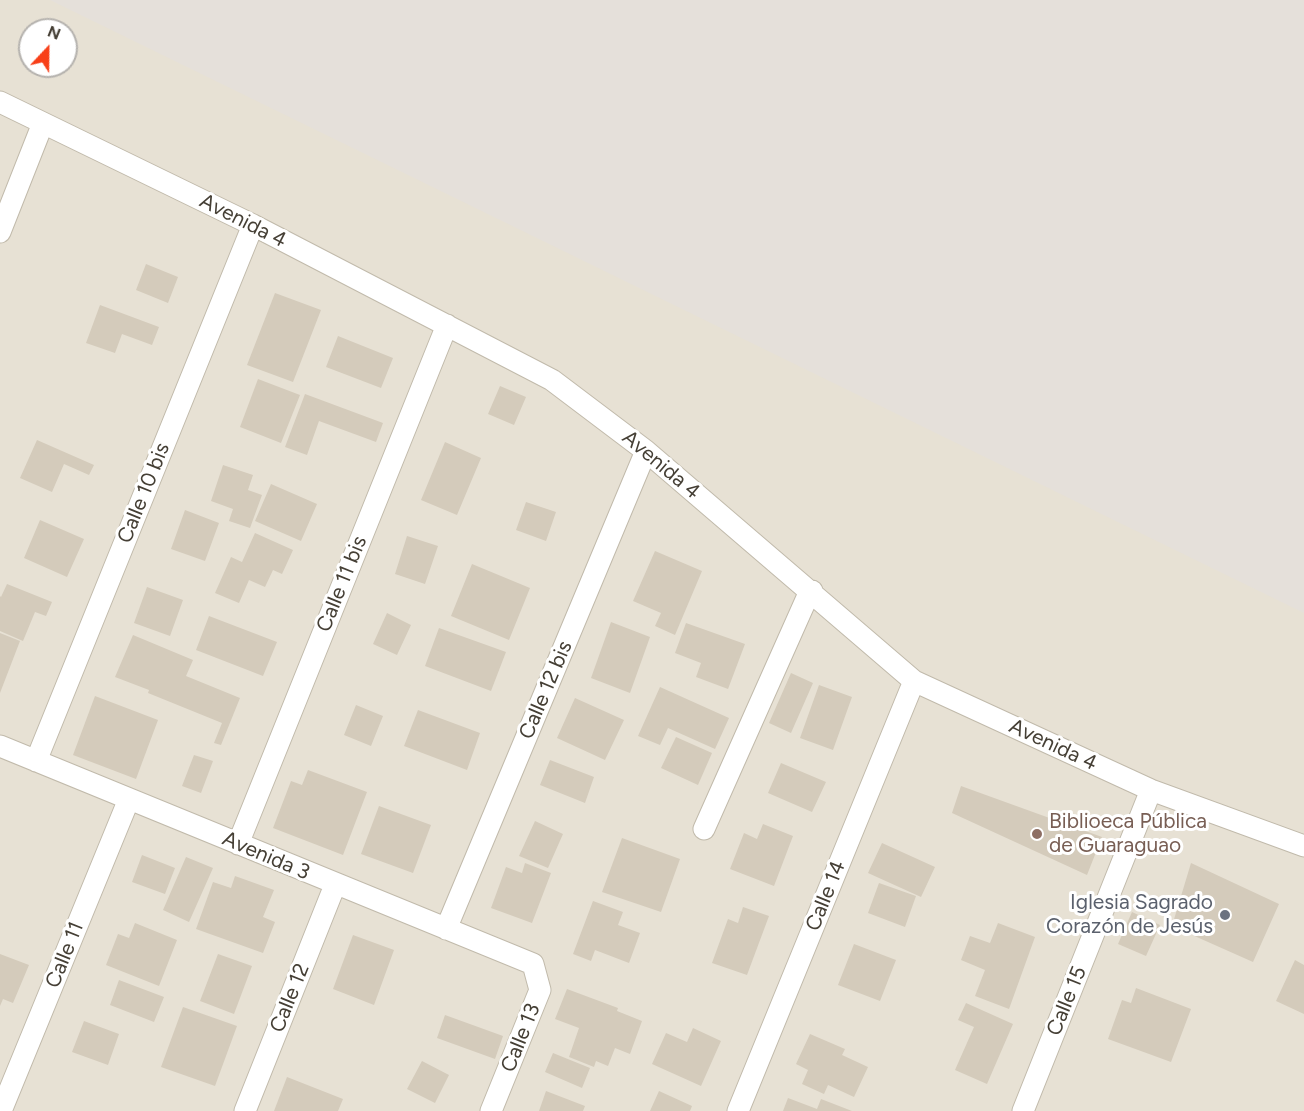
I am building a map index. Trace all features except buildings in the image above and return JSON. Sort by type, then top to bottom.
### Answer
[{"type":"street","name":"Avenida 4","points":[[0,102],[253,225],[552,380],[646,451],[914,681],[1151,790],[1304,846]]},
{"type":"street","points":[[0,231],[43,123]]},
{"type":"street","name":"Calle 10 bis","points":[[36,761],[253,225]]},
{"type":"street","name":"Calle 11 bis","points":[[238,844],[447,325]]},
{"type":"street","name":"Calle 12 bis","points":[[446,929],[646,451]]},
{"type":"street","points":[[704,829],[811,591]]},
{"type":"street","name":"Calle 14","points":[[738,1111],[914,681]]},
{"type":"street","name":"Avenida 3","points":[[0,746],[335,885],[533,964]]},
{"type":"street","name":"Calle 15","points":[[1023,1111],[1151,790]]},
{"type":"street","name":"Calle 11","points":[[1,1111],[129,799]]},
{"type":"street","name":"Calle 12","points":[[245,1111],[335,885]]},
{"type":"street","name":"Calle 13","points":[[491,1111],[540,990],[533,964]]},
{"type":"shaded area","points":[[0,0],[1304,0],[1304,1111],[0,1111]]},
{"type":"shaded area","points":[[50,0],[1304,0],[1304,613]]},
{"type":"place","name":"Biblioeca Pública de Guaraguao","points":[[1037,834]]},
{"type":"place","name":"Iglesia Sagrado Corazón de Jesús","points":[[1225,915]]}]
